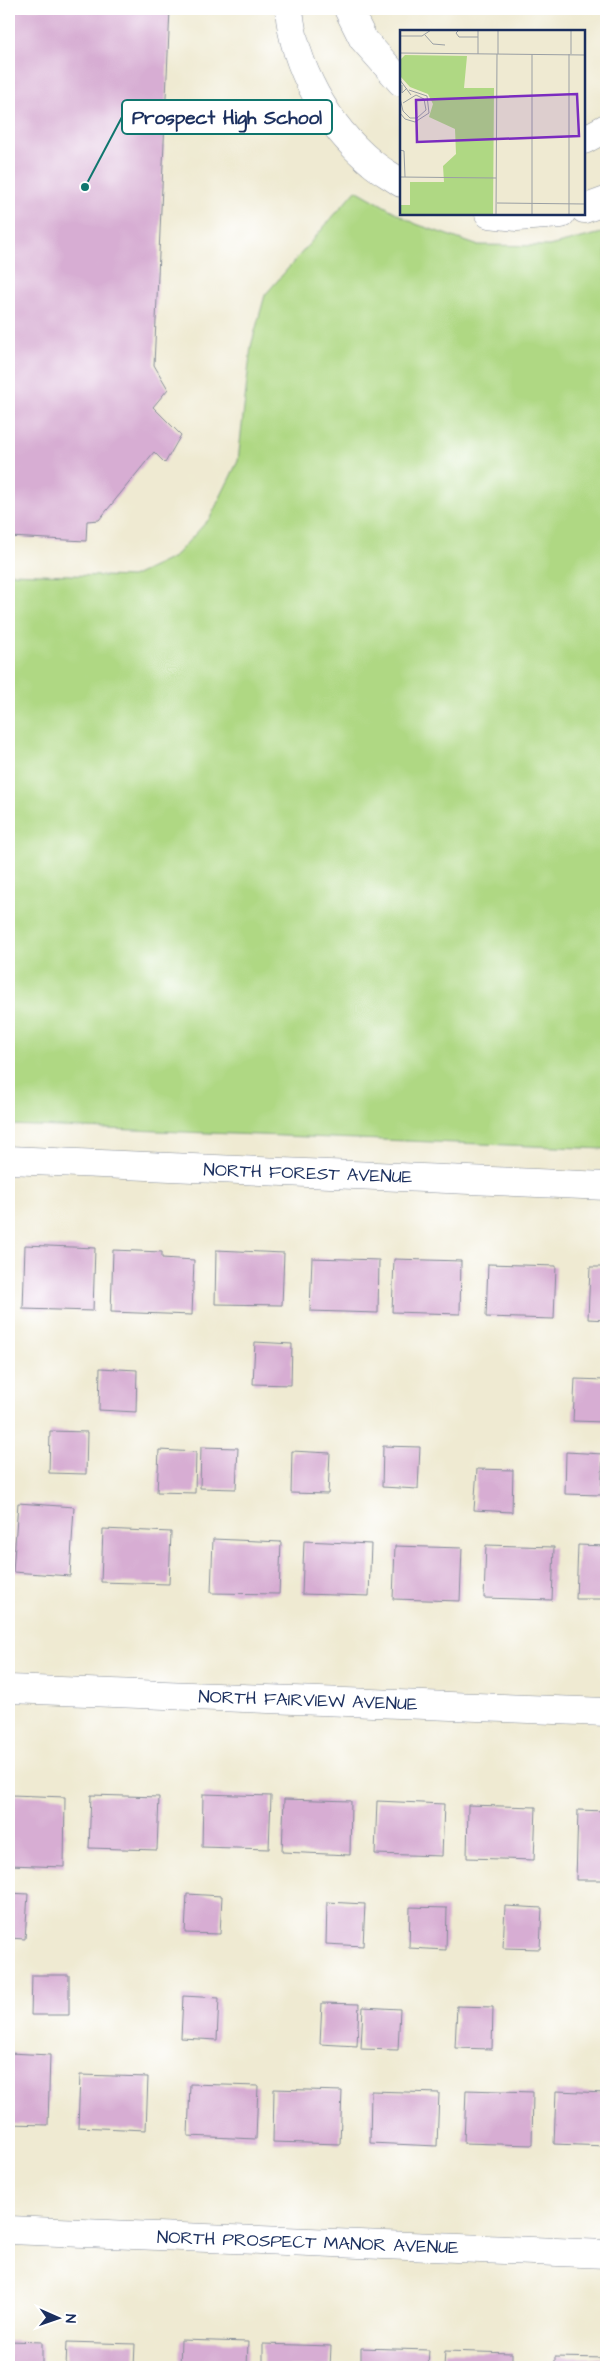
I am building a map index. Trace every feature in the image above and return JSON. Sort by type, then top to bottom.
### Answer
[{"type":"street","points":[[289,9],[291,30],[308,80],[335,126],[372,163],[400,182]]},
{"type":"street","points":[[348,9],[363,39],[400,81]]},
{"type":"street","points":[[585,139],[606,128]]},
{"type":"street","points":[[585,208],[606,201]]},
{"type":"street","points":[[496,215],[517,218],[550,215]]},
{"type":"street","name":"NORTH FOREST AVENUE","points":[[9,1160],[606,1186]]},
{"type":"street","name":"NORTH FAIRVIEW AVENUE","points":[[9,1689],[606,1712]]},
{"type":"street","name":"NORTH PROSPECT MANOR AVENUE","points":[[9,2230],[606,2254]]},
{"type":"green space","points":[[356,190],[416,224],[476,245],[549,246],[606,232],[606,1149],[9,1125],[9,573],[132,577],[174,557],[210,518],[238,461],[251,346],[265,295]]},
{"type":"building","points":[[9,9],[170,9],[154,365],[168,389],[153,407],[181,435],[165,463],[154,452],[99,520],[87,521],[86,541],[9,537]]},
{"type":"building","points":[[25,1245],[95,1248],[93,1311],[23,1309]]},
{"type":"building","points":[[113,1250],[162,1252],[162,1258],[194,1260],[192,1315],[111,1312]]},
{"type":"building","points":[[216,1250],[284,1253],[282,1305],[215,1304]]},
{"type":"building","points":[[312,1258],[379,1260],[378,1313],[310,1311]]},
{"type":"building","points":[[394,1259],[461,1261],[460,1314],[392,1312]]},
{"type":"building","points":[[488,1264],[556,1266],[554,1319],[486,1317]]},
{"type":"building","points":[[590,1267],[606,1267],[606,1320],[588,1319]]},
{"type":"building","points":[[255,1342],[292,1344],[291,1385],[253,1384]]},
{"type":"building","points":[[100,1368],[137,1370],[136,1412],[99,1410]]},
{"type":"building","points":[[575,1379],[606,1380],[606,1422],[573,1421]]},
{"type":"building","points":[[50,1431],[87,1432],[86,1474],[49,1473]]},
{"type":"building","points":[[383,1446],[420,1447],[418,1489],[382,1487]]},
{"type":"building","points":[[201,1447],[238,1448],[236,1489],[200,1488]]},
{"type":"building","points":[[159,1450],[196,1452],[195,1493],[157,1492]]},
{"type":"building","points":[[292,1451],[330,1453],[328,1494],[291,1493]]},
{"type":"building","points":[[566,1452],[603,1454],[601,1495],[565,1494]]},
{"type":"building","points":[[477,1469],[513,1470],[512,1512],[474,1510]]},
{"type":"building","points":[[18,1503],[74,1507],[70,1576],[13,1572]]},
{"type":"building","points":[[103,1529],[171,1532],[169,1584],[101,1582]]},
{"type":"building","points":[[213,1539],[281,1542],[279,1594],[211,1593]]},
{"type":"building","points":[[304,1541],[371,1544],[369,1596],[302,1594]]},
{"type":"building","points":[[486,1545],[554,1547],[552,1600],[484,1598]]},
{"type":"building","points":[[578,1545],[606,1546],[606,1599],[576,1599]]},
{"type":"building","points":[[395,1546],[462,1548],[460,1601],[393,1599]]},
{"type":"building","points":[[203,1794],[271,1796],[269,1849],[202,1847]]},
{"type":"building","points":[[12,1795],[65,1797],[64,1867],[10,1865]]},
{"type":"building","points":[[91,1795],[159,1797],[157,1850],[89,1848]]},
{"type":"building","points":[[284,1799],[351,1801],[350,1855],[282,1852]]},
{"type":"building","points":[[377,1801],[444,1804],[442,1856],[375,1854]]},
{"type":"building","points":[[468,1805],[536,1807],[534,1860],[467,1858]]},
{"type":"building","points":[[578,1810],[606,1811],[606,1880],[576,1880]]},
{"type":"building","points":[[9,1893],[28,1894],[25,1939],[9,1938]]},
{"type":"building","points":[[187,1894],[222,1896],[220,1934],[185,1933]]},
{"type":"building","points":[[327,1902],[365,1904],[363,1946],[326,1944]]},
{"type":"building","points":[[505,1906],[542,1908],[540,1949],[503,1948]]},
{"type":"building","points":[[410,1907],[447,1908],[446,1950],[409,1948]]},
{"type":"building","points":[[32,1975],[69,1975],[69,2015],[31,2015]]},
{"type":"building","points":[[183,1996],[219,1998],[217,2040],[181,2038]]},
{"type":"building","points":[[322,2003],[359,2004],[357,2046],[320,2044]]},
{"type":"building","points":[[457,2006],[493,2007],[492,2049],[455,2048]]},
{"type":"building","points":[[363,2007],[400,2009],[398,2050],[361,2049]]},
{"type":"building","points":[[9,2053],[50,2055],[48,2125],[9,2124]]},
{"type":"building","points":[[80,2075],[148,2077],[146,2130],[78,2127]]},
{"type":"building","points":[[190,2084],[258,2086],[256,2139],[188,2136]]},
{"type":"building","points":[[274,2089],[342,2091],[340,2144],[273,2142]]},
{"type":"building","points":[[466,2090],[533,2092],[532,2145],[464,2143]]},
{"type":"building","points":[[371,2091],[439,2093],[437,2146],[370,2143]]},
{"type":"building","points":[[556,2091],[606,2093],[606,2146],[554,2144]]},
{"type":"building","points":[[181,2340],[248,2342],[247,2367],[180,2367]]},
{"type":"building","points":[[9,2341],[42,2342],[42,2367],[9,2367]]},
{"type":"building","points":[[67,2342],[135,2344],[134,2367],[66,2367]]},
{"type":"building","points":[[263,2344],[331,2346],[330,2367],[263,2367]]},
{"type":"building","points":[[361,2348],[429,2350],[428,2367],[361,2367]]},
{"type":"building","points":[[445,2351],[512,2353],[512,2367],[444,2367]]},
{"type":"building","points":[[555,2357],[606,2358],[606,2367],[555,2367]]},
{"type":"place","name":"Prospect High School","points":[[85,187]]}]
